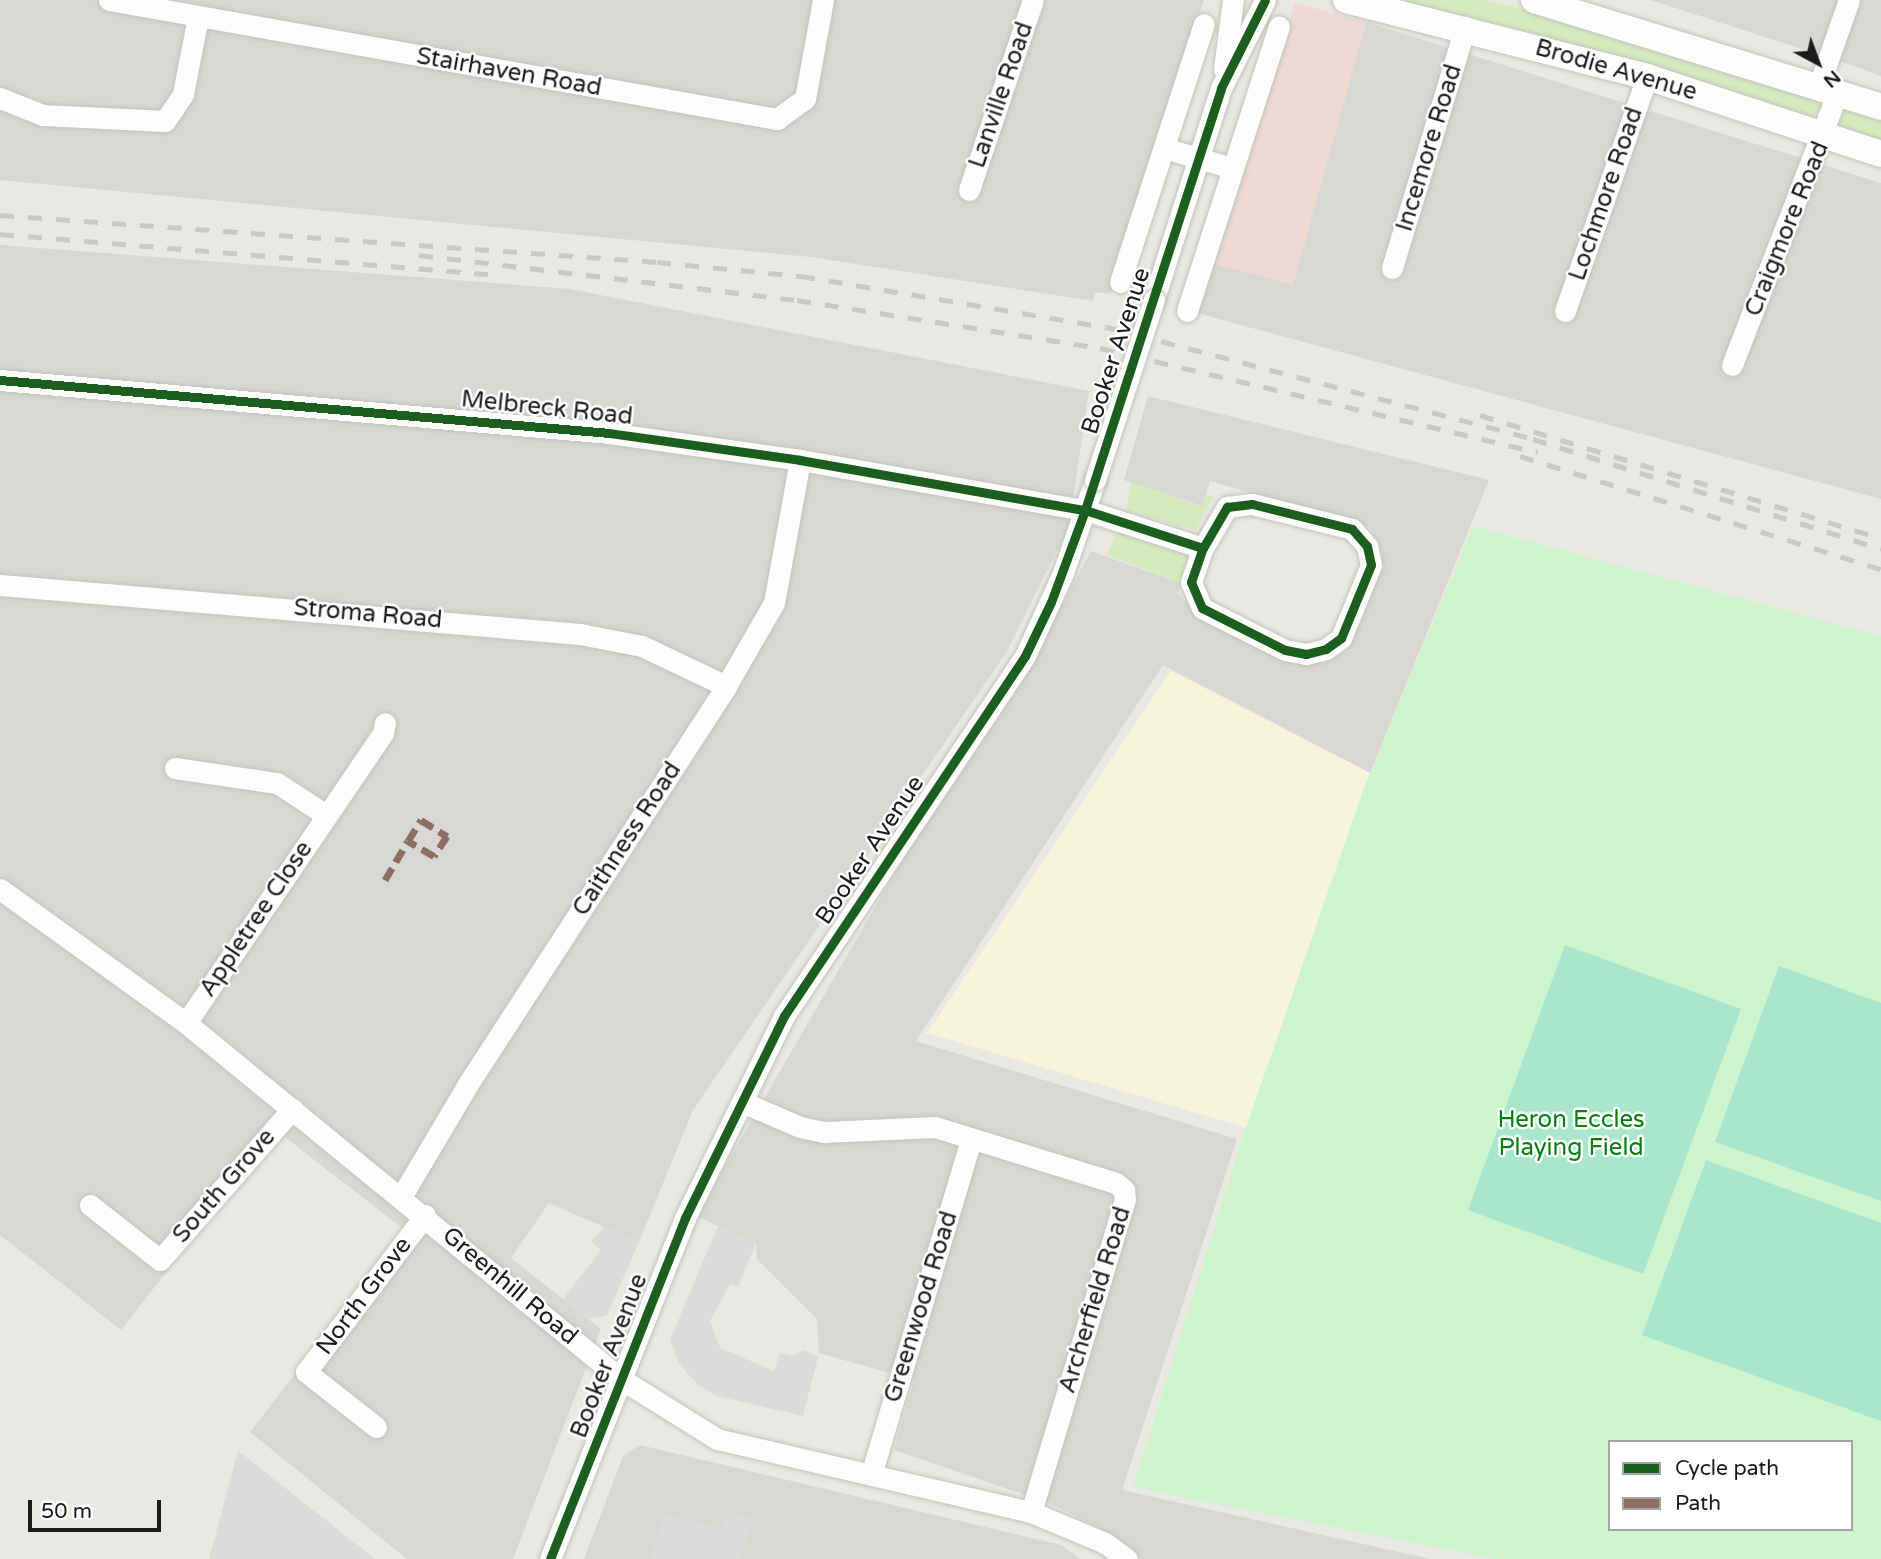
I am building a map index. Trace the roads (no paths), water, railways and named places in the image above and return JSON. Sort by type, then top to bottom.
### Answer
[{"type":"street","name":"Stairhaven Road","points":[[109,0],[777,118],[805,99],[823,0]]},
{"type":"street","name":"Lanville Road","points":[[969,190],[1033,0]]},
{"type":"street","name":"Booker Avenue","points":[[1221,88],[1233,0]]},
{"type":"street","name":"Booker Avenue","points":[[550,1559],[685,1218],[806,978],[1025,656],[1086,510],[1221,88],[1265,0]]},
{"type":"street","name":"Brodie Avenue","points":[[1346,0],[1465,27],[1647,77],[1881,154]]},
{"type":"street","name":"Brodie Avenue","points":[[1534,0],[1828,88],[1881,107]]},
{"type":"street","name":"Craigmore Road","points":[[1732,365],[1825,135],[1828,88],[1849,0]]},
{"type":"street","points":[[0,98],[43,114],[165,121],[183,94],[198,17]]},
{"type":"street","name":"Booker Avenue","points":[[1120,282],[1205,24]]},
{"type":"street","name":"Incemore Road","points":[[1392,268],[1465,27]]},
{"type":"street","points":[[1187,311],[1276,35],[1247,36]]},
{"type":"street","name":"Lochmore Road","points":[[1565,311],[1647,77]]},
{"type":"street","points":[[1164,148],[1199,156],[1232,169]]},
{"type":"street","name":"Melbreck Road","points":[[0,380],[596,432],[800,460],[1086,510],[1203,548]]},
{"type":"street","name":"Caithness Road","points":[[401,1197],[468,1084],[726,686],[774,603],[800,460]]},
{"type":"street","points":[[1252,504],[1352,529],[1367,546],[1371,565],[1342,638],[1326,649],[1306,654],[1285,650],[1202,608],[1191,582],[1203,548],[1227,507],[1252,504]]},
{"type":"street","name":"Stroma Road","points":[[0,585],[580,634],[642,646],[726,686]]},
{"type":"street","name":"Appletree Close","points":[[186,1023],[383,733],[385,723]]},
{"type":"street","name":"Appletree Close","points":[[175,768],[277,783],[326,815]]},
{"type":"street","name":"Greenhill Road","points":[[0,889],[186,1023],[425,1215],[621,1379],[717,1439],[1031,1512],[1105,1543],[1127,1559]]},
{"type":"street","name":"Archerfield Road","points":[[742,1102],[800,1127],[824,1132],[906,1126],[935,1127],[1116,1183],[1126,1195],[1031,1512]]},
{"type":"street","name":"South Grove","points":[[90,1205],[160,1260],[292,1109]]},
{"type":"street","name":"Greenwood Road","points":[[871,1475],[971,1139]]},
{"type":"street","name":"North Grove","points":[[376,1427],[306,1372],[425,1215]]},
{"type":"railway","points":[[0,215],[657,262],[801,276],[1107,327],[1533,439],[1881,549]]},
{"type":"railway","points":[[0,234],[491,274]]},
{"type":"railway","points":[[419,255],[797,300],[1100,348],[1538,452]]},
{"type":"railway","points":[[1480,415],[1881,538]]},
{"type":"railway","points":[[1520,456],[1881,569]]},
{"type":"park label","name":"Heron Eccles Playing Field","points":[[1571,1134]]}]
